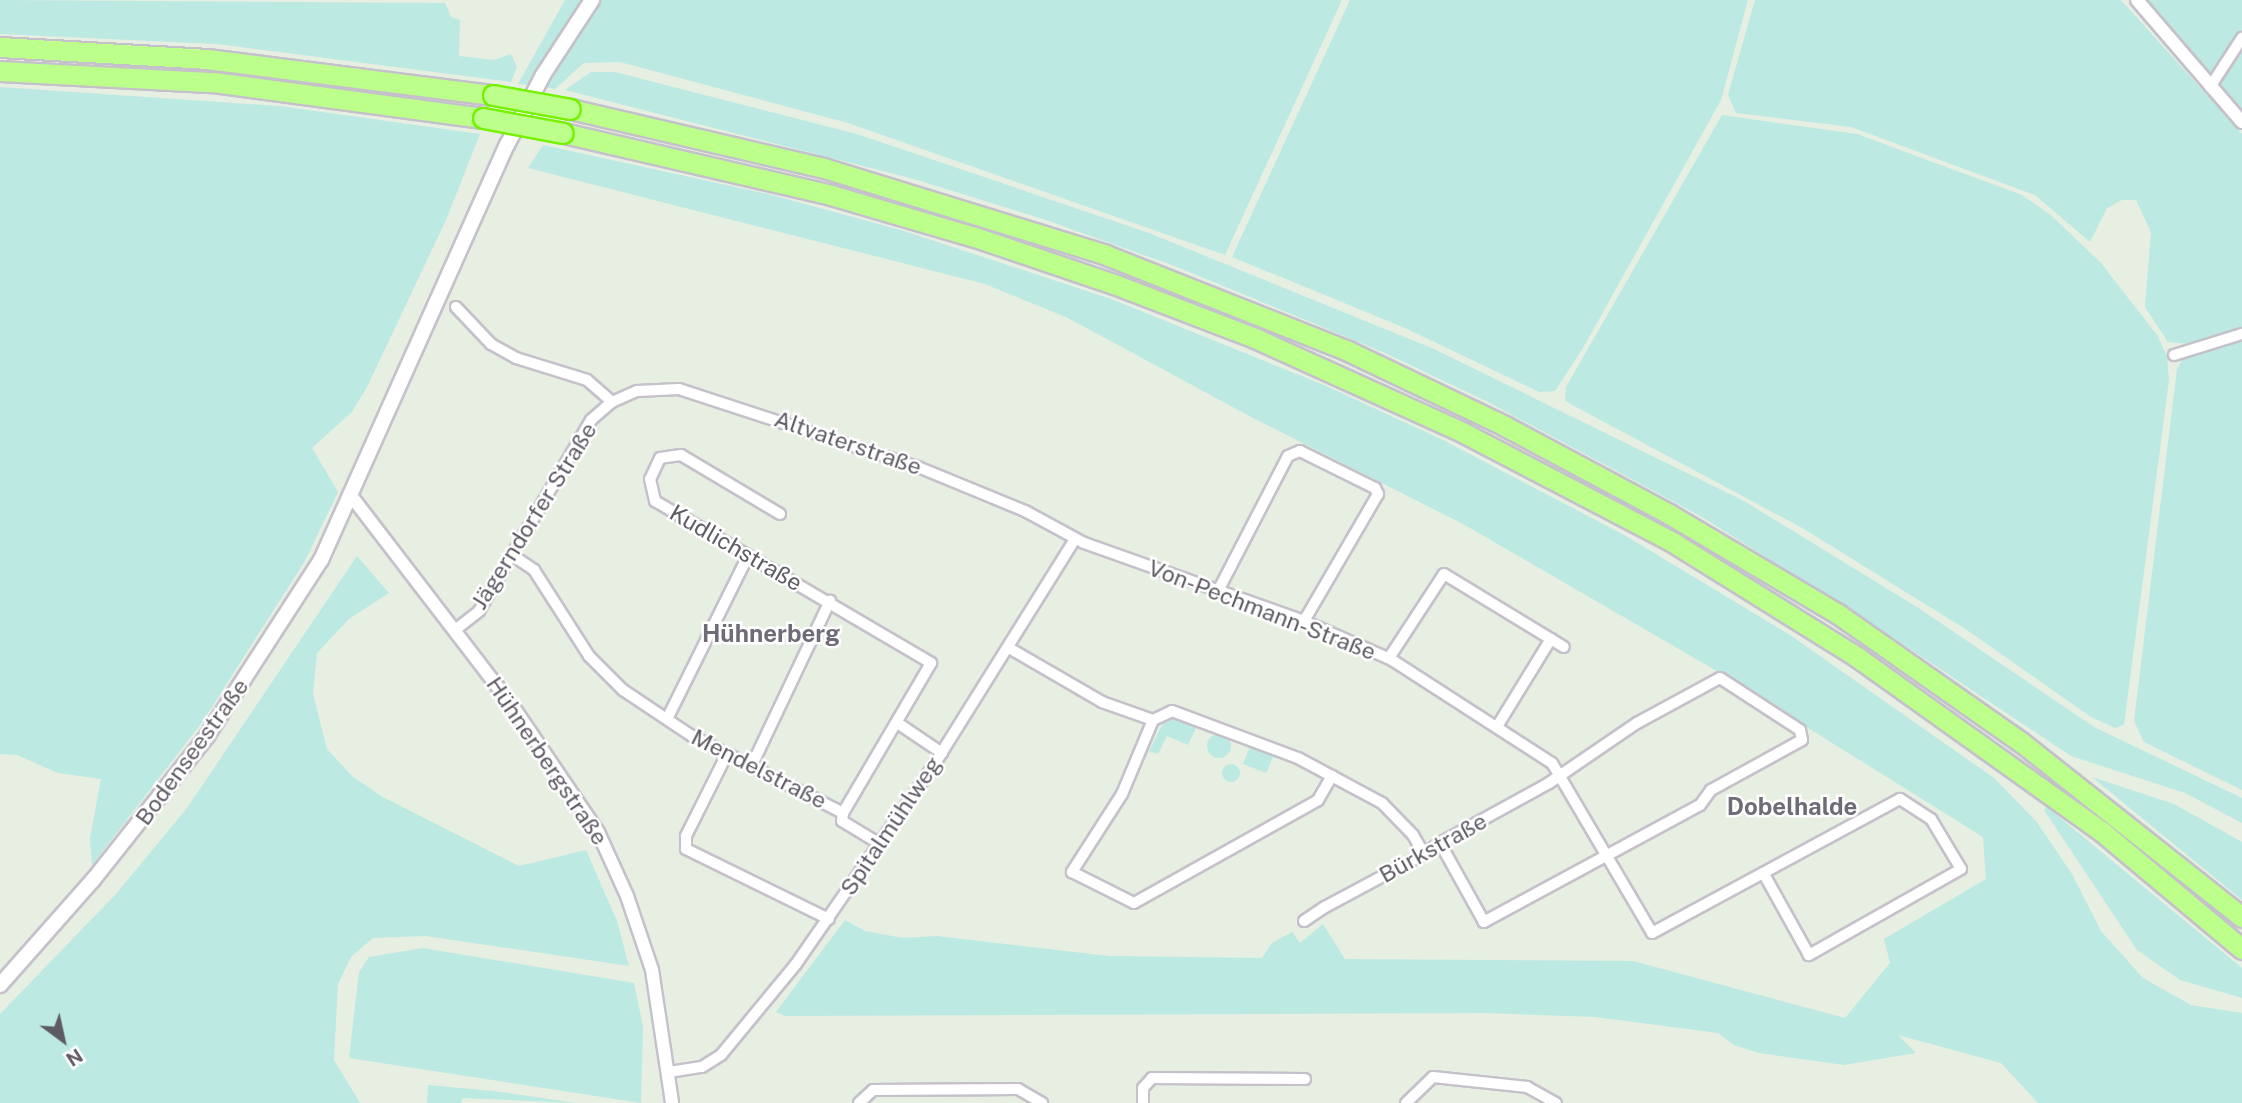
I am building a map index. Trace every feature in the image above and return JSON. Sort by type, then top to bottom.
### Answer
[{"type":"highway","points":[[0,47],[207,59],[494,95],[570,109],[824,168],[1106,255],[1349,351],[1505,426],[1669,514],[1838,614],[2021,742],[2242,917]]},
{"type":"highway","points":[[0,71],[213,82],[483,118],[563,133],[831,194],[1064,267],[1257,339],[1464,433],[1674,543],[1857,657],[2101,831],[2242,949]]},
{"type":"main road","name":"Bodenseestraße","points":[[0,985],[93,880],[207,736],[309,579],[352,496],[507,145],[543,75],[592,0]]},
{"type":"street","points":[[2137,0],[2242,122]]},
{"type":"street","points":[[2210,87],[2242,38]]},
{"type":"street","points":[[457,307],[491,344],[516,358],[587,380],[612,402]]},
{"type":"street","points":[[2174,355],[2242,334]]},
{"type":"street","name":"Altvaterstraße","points":[[612,402],[650,388],[708,396],[918,467],[1024,510],[1075,539]]},
{"type":"street","name":"Jägerndorfer Straße","points":[[455,630],[479,611],[581,436],[612,402]]},
{"type":"street","points":[[1218,591],[1288,456],[1300,451],[1375,488],[1378,494],[1304,621]]},
{"type":"street","name":"Kudlichstraße","points":[[780,514],[681,455],[660,458],[650,479],[655,501],[923,654],[931,663],[930,670],[899,724]]},
{"type":"street","name":"Hühnerbergstraße","points":[[352,496],[560,771],[608,852],[652,970],[669,1072],[671,1103]]},
{"type":"street","name":"Von-Pechmann-Straße","points":[[1075,539],[1304,621],[1389,658],[1497,725],[1561,774],[1647,929],[1659,932],[1765,876]]},
{"type":"street","name":"Spitalmühlweg","points":[[669,1072],[702,1067],[721,1055],[829,919],[942,752],[1075,539]]},
{"type":"street","name":"Mendelstraße","points":[[512,555],[534,570],[607,677],[667,719],[727,754],[843,813],[842,821],[880,844]]},
{"type":"street","points":[[667,719],[748,556]]},
{"type":"street","points":[[1389,658],[1444,574],[1564,647]]},
{"type":"street","points":[[752,765],[830,601]]},
{"type":"street","points":[[1497,725],[1551,639]]},
{"type":"street","points":[[1009,648],[1102,702],[1153,720]]},
{"type":"street","name":"Bürkstraße","points":[[1304,921],[1561,774],[1637,723],[1720,678],[1800,730],[1802,740],[1711,790],[1700,805],[1606,856]]},
{"type":"street","points":[[1332,776],[1318,800],[1134,903],[1072,872],[1122,794],[1153,720],[1172,711],[1298,758],[1332,776],[1382,803],[1413,835],[1424,854]]},
{"type":"street","points":[[843,813],[899,724],[942,752]]},
{"type":"street","points":[[727,754],[686,836],[686,849],[829,919]]},
{"type":"street","points":[[1900,799],[1931,819],[1961,869],[1809,955],[1765,876],[1900,799]]},
{"type":"street","points":[[1440,843],[1484,922],[1606,856]]},
{"type":"street","points":[[1406,1103],[1433,1077],[1527,1087],[1556,1103]]},
{"type":"street","points":[[1143,1103],[1143,1088],[1152,1078],[1305,1079]]},
{"type":"street","points":[[859,1103],[873,1090],[1018,1089],[1042,1103]]},
{"type":"shaded area","points":[[0,0],[445,3],[451,17],[460,20],[459,56],[494,60],[511,54],[517,67],[511,82],[217,44],[0,34]]},
{"type":"shaded area","points":[[565,0],[584,0],[530,85],[518,84]]},
{"type":"shaded area","points":[[600,0],[1342,0],[1225,255],[848,123],[620,62],[584,63],[555,89],[545,87]]},
{"type":"shaded area","points":[[1350,0],[1748,0],[1721,100],[1583,348],[1555,391],[1539,392],[1405,328],[1232,257]]},
{"type":"shaded area","points":[[1755,0],[2121,0],[2242,134],[2242,331],[2189,344],[2168,342],[2145,307],[2151,232],[2136,200],[2122,200],[2107,208],[2090,242],[2035,195],[1851,127],[1736,113],[1728,95]]},
{"type":"shaded area","points":[[2142,0],[2242,0],[2242,29],[2215,69],[2207,74]]},
{"type":"shaded area","points":[[2242,46],[2242,112],[2219,83]]},
{"type":"shaded area","points":[[591,72],[615,72],[857,134],[1149,233],[1434,349],[1744,501],[1920,609],[2094,727],[2242,798],[2242,823],[2185,793],[2071,756],[1874,625],[1702,517],[1488,402],[1385,353],[1180,268],[1043,219],[914,179],[565,90]]},
{"type":"shaded area","points":[[0,87],[279,106],[480,134],[446,220],[367,387],[352,412],[312,448],[338,492],[305,561],[203,721],[92,865],[90,838],[101,779],[58,773],[17,755],[0,754]]},
{"type":"shaded area","points":[[1722,115],[1857,134],[2022,195],[2052,216],[2101,263],[2157,335],[2167,356],[2169,380],[2124,725],[2115,728],[2091,717],[1967,630],[1804,529],[1565,401],[1566,387]]},
{"type":"shaded area","points":[[543,145],[772,195],[904,231],[1111,299],[1324,385],[1441,439],[1626,536],[1790,635],[1994,778],[2036,821],[2072,874],[2101,931],[2143,978],[2191,1005],[2242,1013],[2242,1103],[2038,1103],[2001,1063],[1898,1035],[1916,1053],[1844,1065],[1759,1053],[1734,1045],[1718,1033],[1595,1017],[1486,1013],[785,1016],[776,1012],[845,920],[865,931],[903,938],[937,936],[1109,956],[1262,958],[1272,943],[1292,932],[1300,943],[1323,924],[1345,959],[1633,961],[1845,1018],[1890,963],[1884,939],[1986,879],[1983,837],[1715,670],[1463,524],[1253,418],[1068,318],[985,284],[528,168]]},
{"type":"shaded area","points":[[2242,337],[2242,790],[2144,742],[2134,721],[2177,369],[2185,355]]},
{"type":"shaded area","points":[[357,556],[389,593],[349,619],[317,653],[313,694],[327,749],[352,776],[381,796],[519,866],[586,850],[617,921],[629,966],[426,936],[373,938],[351,957],[338,984],[334,1060],[360,1103],[0,1103],[0,1014],[116,894],[187,808]]},
{"type":"shaded area","points":[[1166,717],[1196,728],[1188,745],[1167,736],[1158,754],[1149,751]]},
{"type":"shaded area","points":[[1219,734],[1230,741],[1231,746],[1224,757],[1219,758],[1208,751],[1207,746],[1214,735]]},
{"type":"shaded area","points":[[1250,747],[1273,757],[1266,773],[1243,764]]},
{"type":"shaded area","points":[[1231,764],[1237,767],[1240,773],[1237,779],[1231,782],[1225,779],[1222,773],[1225,767]]},
{"type":"shaded area","points":[[2092,777],[2174,804],[2242,842],[2242,900]]},
{"type":"shaded area","points":[[2047,807],[2242,968],[2242,998],[2180,980],[2137,950],[2044,810]]},
{"type":"shaded area","points":[[423,948],[634,983],[643,1027],[641,1103],[349,1058],[359,972],[369,957]]},
{"type":"shaded area","points":[[428,1085],[576,1103],[462,1098],[461,1103],[427,1103]]},
{"type":"district","name":"Hühnerberg","points":[[771,634]]},
{"type":"district","name":"Dobelhalde","points":[[1792,807]]}]
